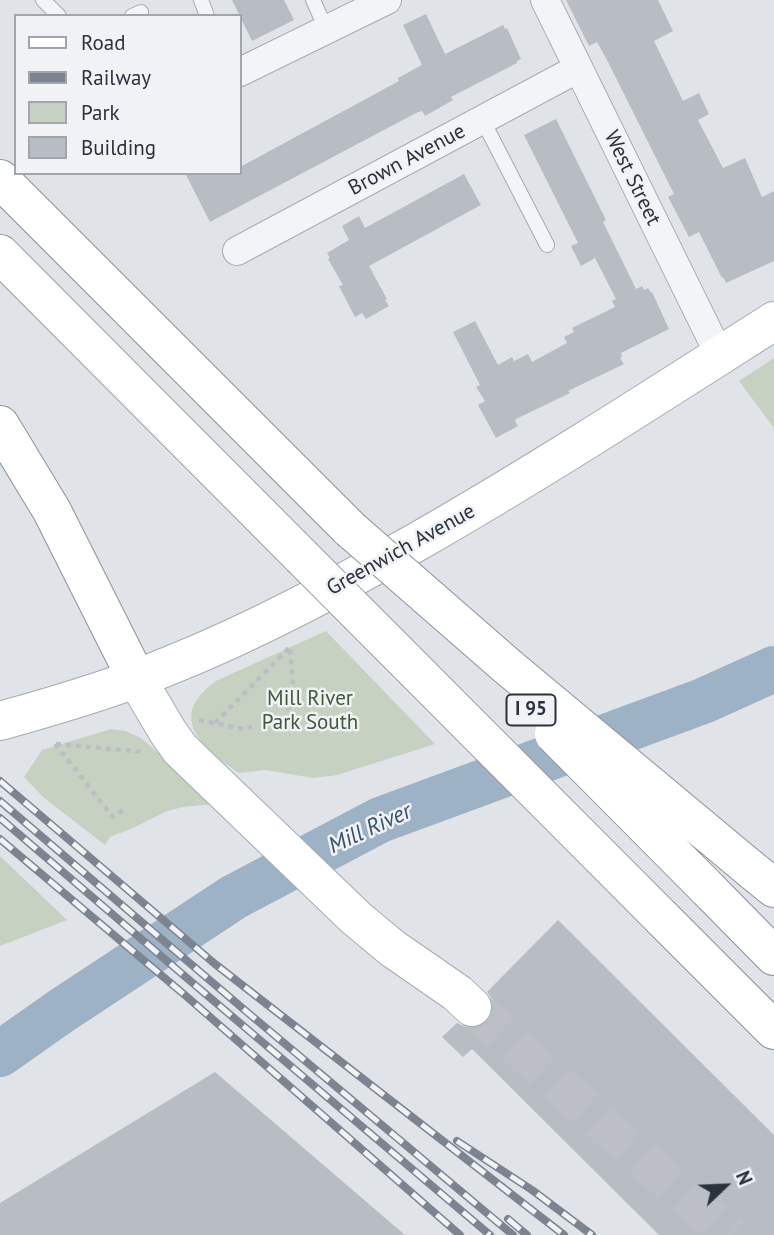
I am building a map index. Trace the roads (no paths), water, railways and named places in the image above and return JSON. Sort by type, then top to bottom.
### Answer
[{"type":"main road","name":"I 95","points":[[0,179],[774,956]]},
{"type":"main road","name":"I 95","points":[[0,254],[774,1030]]},
{"type":"main road","name":"Greenwich Avenue","points":[[0,720],[48,708],[173,665],[283,615],[489,501],[774,321]]},
{"type":"main road","points":[[0,425],[51,511],[136,678],[180,749],[356,918],[472,1007]]},
{"type":"main road","points":[[350,529],[507,666],[763,879]]},
{"type":"street","points":[[242,71],[387,0]]},
{"type":"street","name":"West Street","points":[[545,0],[720,356]]},
{"type":"street","name":"Brown Avenue","points":[[237,251],[577,69]]},
{"type":"lane","points":[[43,0],[57,14]]},
{"type":"lane","points":[[313,0],[326,29]]},
{"type":"lane","points":[[482,120],[547,245]]},
{"type":"waterway","name":"Mill River","points":[[0,1054],[234,897],[380,820],[703,701],[774,669]]},
{"type":"tunnel","points":[[472,1007],[731,1235]]},
{"type":"railway","points":[[0,781],[215,964],[564,1235]]},
{"type":"railway","points":[[0,801],[513,1235]]},
{"type":"railway","points":[[0,818],[490,1235]]},
{"type":"railway","points":[[0,839],[186,996],[460,1235]]},
{"type":"railway","points":[[457,1141],[532,1190],[592,1235]]},
{"type":"railway","points":[[508,1219],[527,1235]]},
{"type":"park label","name":"Mill River Park South","points":[[310,711]]}]
